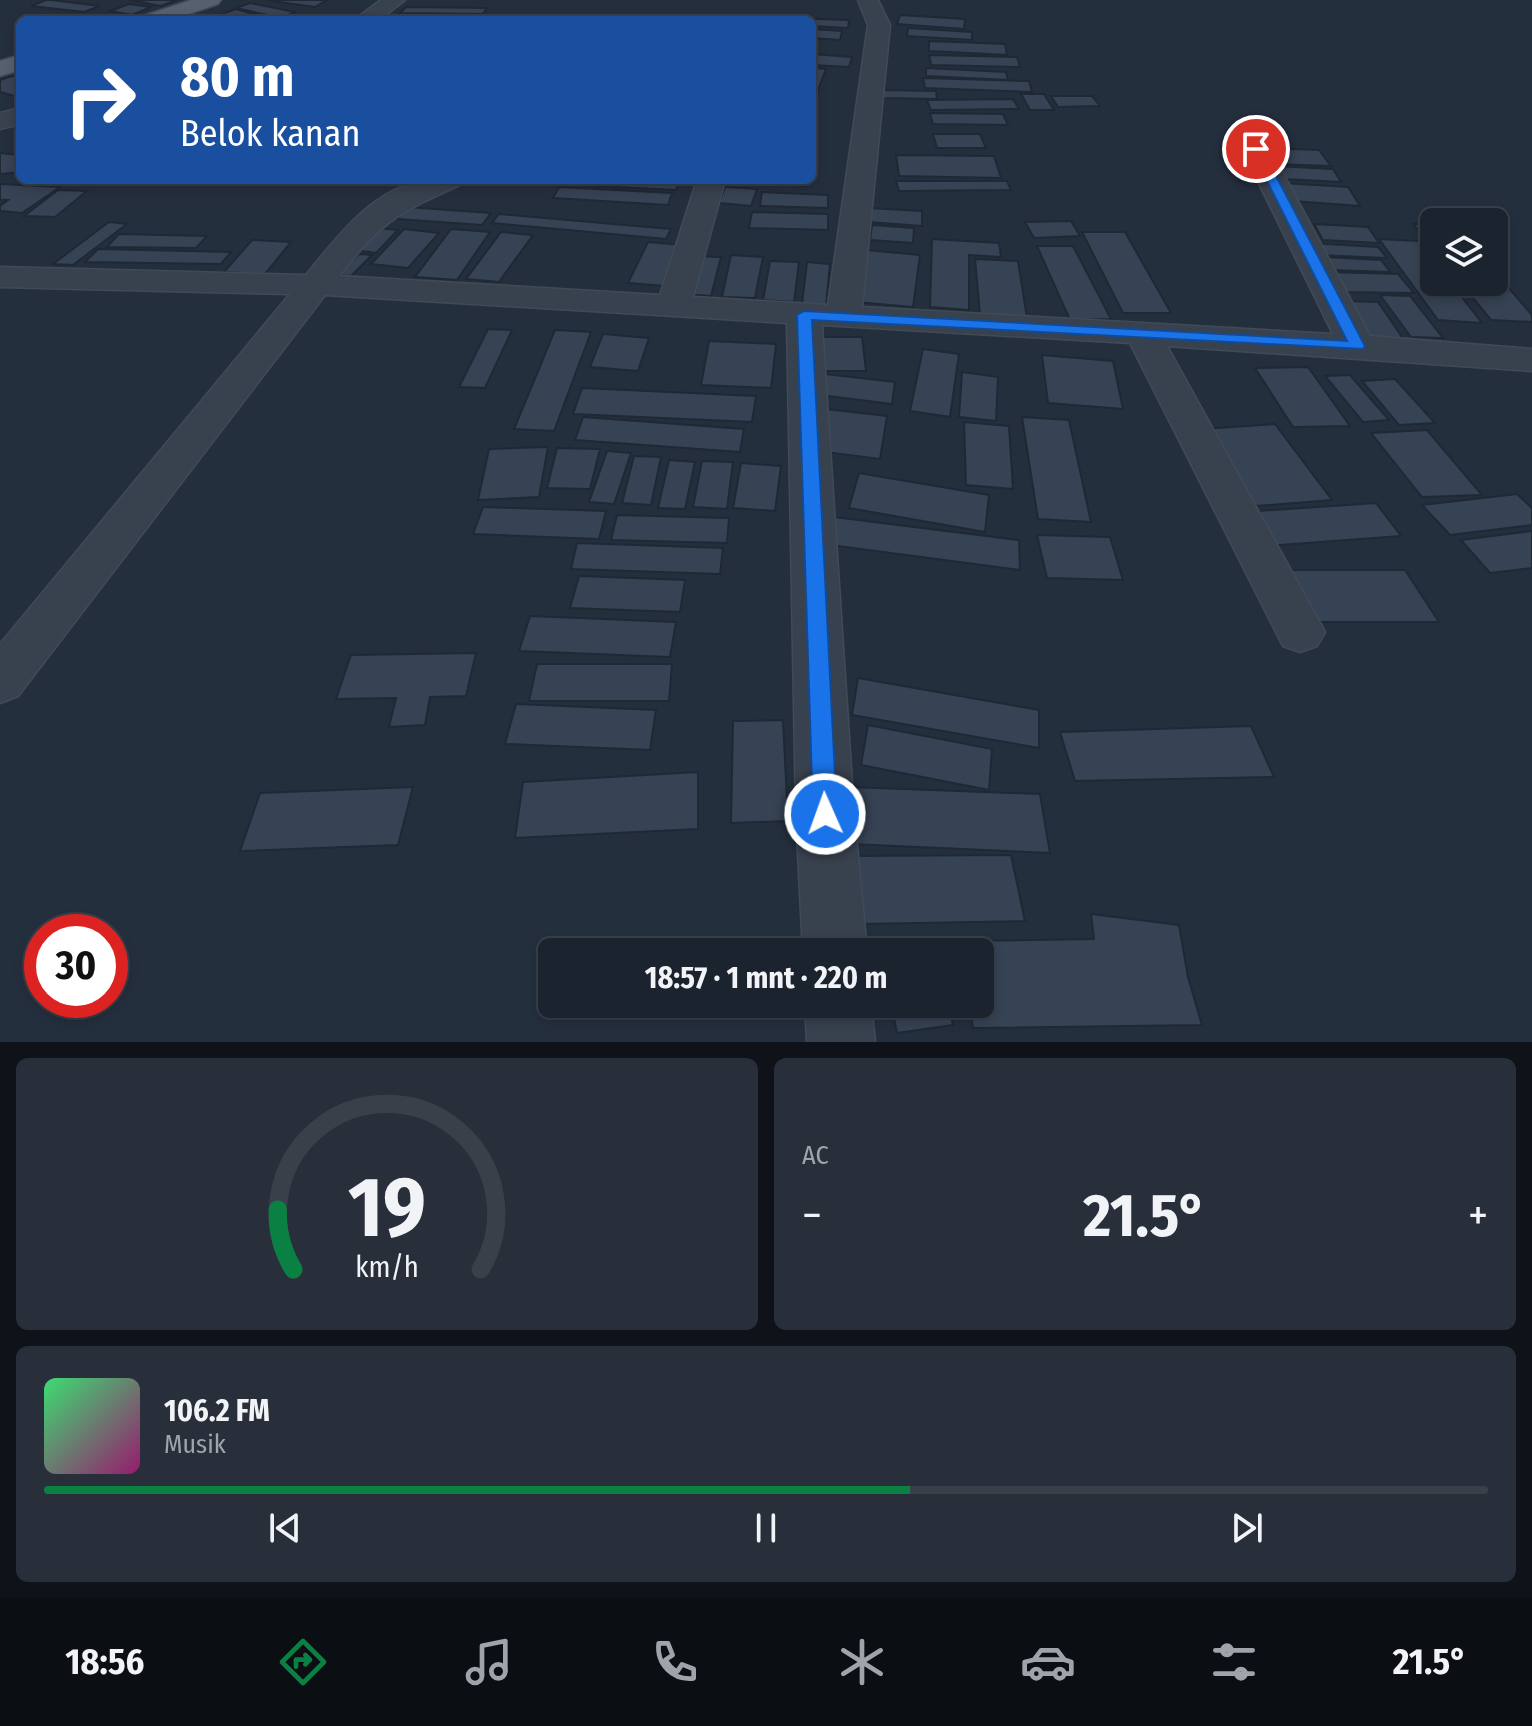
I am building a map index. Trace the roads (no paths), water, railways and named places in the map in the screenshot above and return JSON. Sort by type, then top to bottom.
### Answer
[{"type":"main road","points":[[162,16],[211,0]]},
{"type":"street","points":[[371,16],[395,0]]},
{"type":"street","points":[[834,938],[825,814],[824,316],[879,25],[868,0]]},
{"type":"street","points":[[1256,149],[1357,346]]},
{"type":"street","points":[[0,681],[359,230],[379,214],[440,184]]},
{"type":"street","points":[[673,306],[710,184]]},
{"type":"street","points":[[0,277],[317,285],[1357,346],[1532,360]]},
{"type":"street","points":[[1143,334],[1300,632]]},
{"type":"street","points":[[839,1018],[841,1042]]}]
